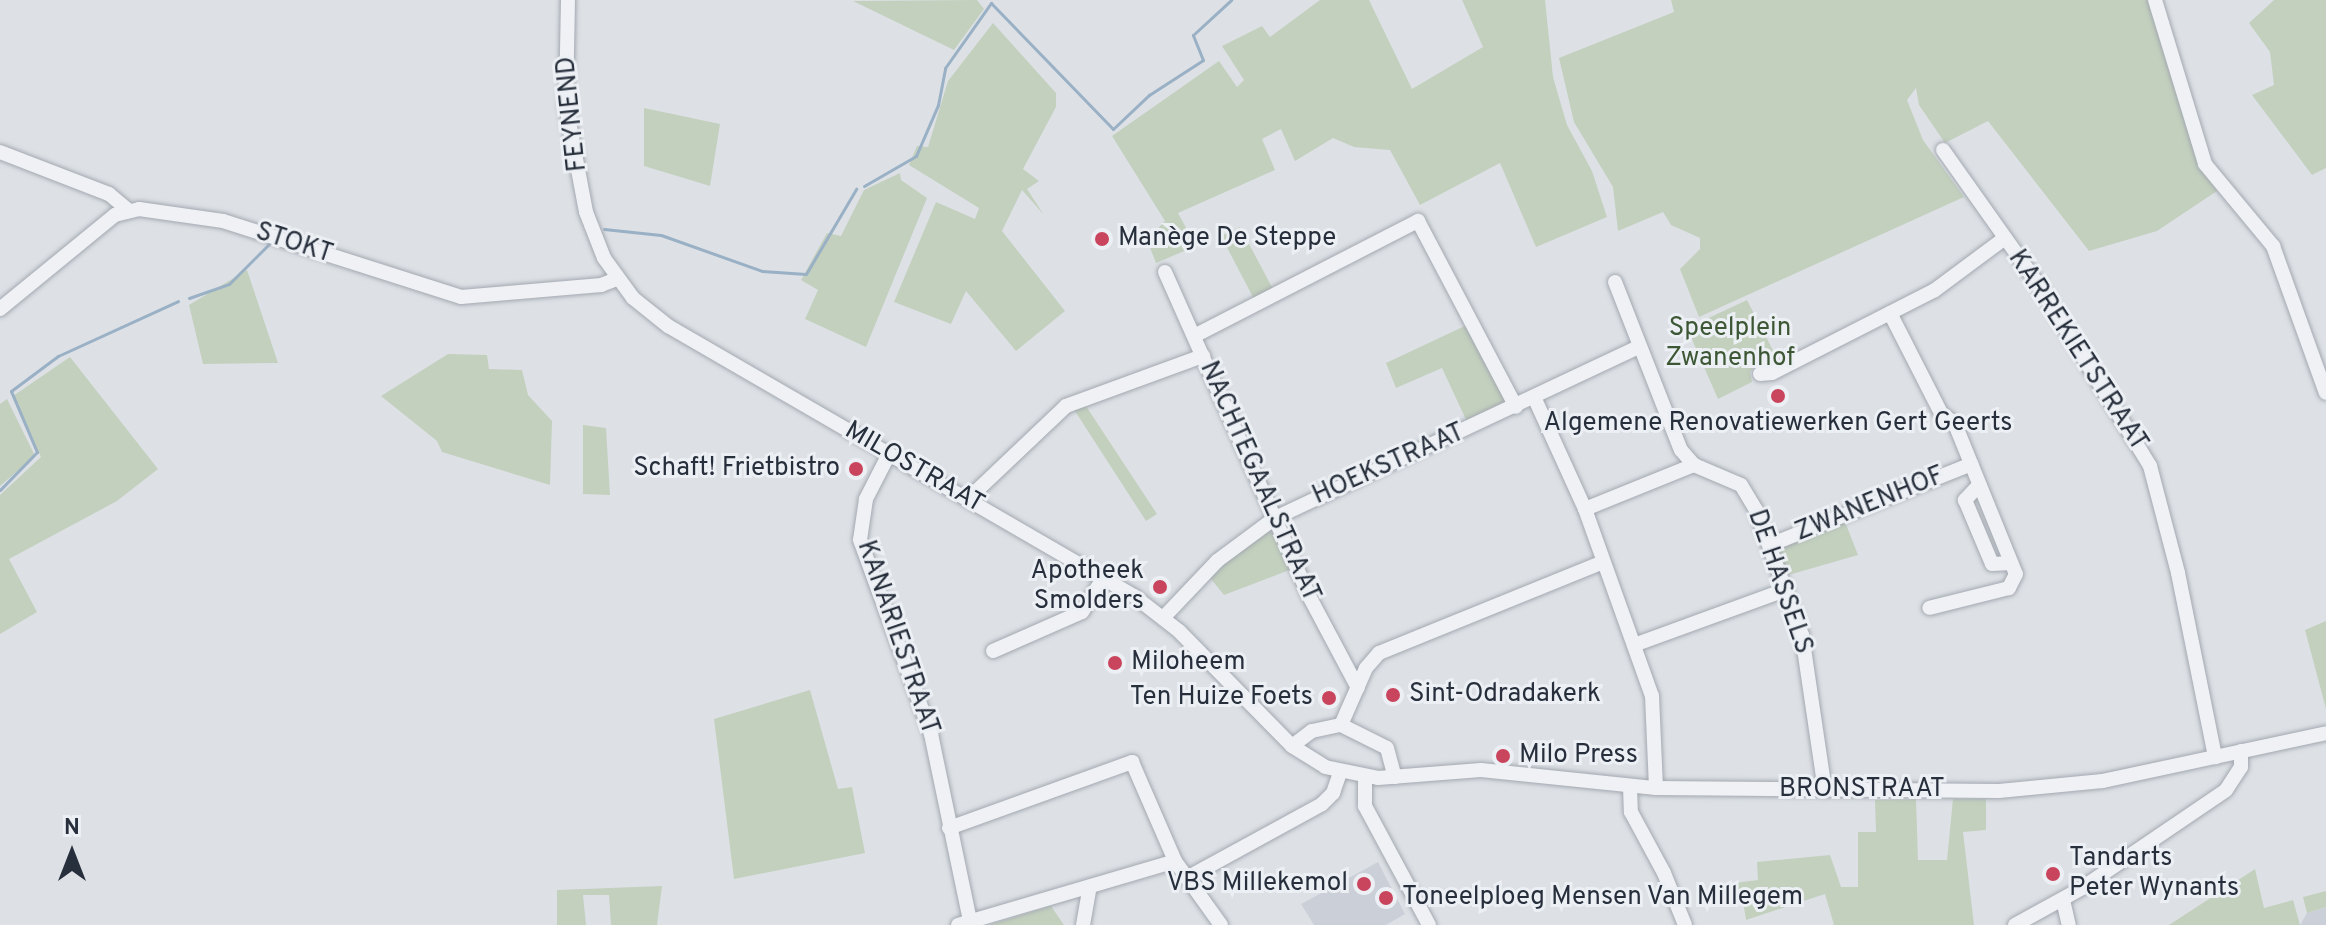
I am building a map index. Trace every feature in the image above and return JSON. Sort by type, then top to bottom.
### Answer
[{"type":"street","name":"FEYNEND","points":[[568,0],[566,106],[590,227]]},
{"type":"street","points":[[2155,0],[2205,164],[2273,246],[2326,393]]},
{"type":"street","name":"KARREKIETSTRAAT","points":[[1943,150],[2131,429],[2150,466],[2227,754]]},
{"type":"street","points":[[0,152],[109,194],[128,210],[115,215],[0,309]]},
{"type":"street","name":"STOKT","points":[[128,210],[161,209],[223,221],[461,297],[587,286],[617,279]]},
{"type":"street","points":[[1194,336],[1418,221],[1516,407]]},
{"type":"street","name":"MILOSTRAAT","points":[[590,227],[617,279],[668,326],[1104,577],[1163,618],[1292,746],[1340,773],[1365,778]]},
{"type":"street","points":[[1760,374],[1772,373],[1935,290],[2005,238]]},
{"type":"street","name":"NACHTEGAALSTRAAT","points":[[1165,272],[1346,673],[1358,688]]},
{"type":"street","points":[[1585,509],[1694,465],[1681,450],[1615,282]]},
{"type":"street","name":"ZWANENHOF","points":[[1890,313],[1941,413],[1955,424],[2011,563],[2015,582],[2009,588],[1929,608]]},
{"type":"street","name":"HOEKSTRAAT","points":[[1163,618],[1217,561],[1275,518],[1639,347]]},
{"type":"street","points":[[968,499],[1066,406],[1203,356]]},
{"type":"street","points":[[1534,397],[1585,509],[1634,645],[1655,713],[1656,788]]},
{"type":"street","name":"KANARIESTRAAT","points":[[889,454],[866,499],[860,540],[931,734],[964,923]]},
{"type":"street","name":"ZWANENHOF","points":[[1770,545],[1971,464]]},
{"type":"street","name":"DE HASSELS","points":[[1694,465],[1741,485],[1770,545],[1802,635],[1825,790]]},
{"type":"street","points":[[1341,725],[1379,653],[1603,562]]},
{"type":"street","points":[[993,651],[1082,612],[1104,577]]},
{"type":"street","points":[[1634,645],[1785,590]]},
{"type":"street","points":[[1292,746],[1312,731],[1341,725],[1387,748],[1395,777]]},
{"type":"street","name":"BRONSTRAAT","points":[[1365,778],[1481,770],[1656,788],[2050,788],[2326,733]]},
{"type":"street","points":[[2015,925],[2063,900],[2207,804],[2232,781],[2241,767],[2227,754]]},
{"type":"street","points":[[949,828],[1132,762],[1175,861],[1221,925]]},
{"type":"street","points":[[1187,878],[1322,804],[1333,793],[1340,773]]},
{"type":"street","points":[[1365,778],[1365,806],[1429,925]]},
{"type":"street","points":[[1630,787],[1631,812],[1664,873],[1685,925]]},
{"type":"street","points":[[964,923],[1175,861]]},
{"type":"street","points":[[1083,925],[1090,887]]},
{"type":"street","points":[[2063,900],[2069,925]]},
{"type":"shaded area","name":"VBS Millekemol","points":[[1378,862],[1405,914],[1386,925],[1314,925],[1301,904]]},
{"type":"shaded area","points":[[2326,907],[2326,925],[2300,925],[2307,913]]},
{"type":"green space","points":[[977,0],[984,9],[954,50],[853,1]]},
{"type":"green space","points":[[1320,0],[1369,0],[1412,89],[1483,47],[1462,0],[1545,0],[1553,77],[1567,125],[1592,171],[1607,217],[1536,247],[1500,163],[1420,205],[1390,150],[1354,147],[1333,138],[1295,161],[1281,129],[1262,139],[1275,170],[1178,213],[1196,246],[1156,263],[1147,240],[1165,221],[1112,136],[1219,61],[1237,87],[1244,80],[1222,46],[1262,26],[1270,37]]},
{"type":"green space","points":[[1671,0],[2148,0],[2201,167],[2217,191],[2157,231],[2089,251],[1988,121],[1945,143],[1919,105],[1916,88],[1907,100],[1923,140],[1964,197],[1699,317],[1680,269],[1700,249],[1700,238],[1671,225],[1663,212],[1618,231],[1613,187],[1574,122],[1559,58],[1674,12]]},
{"type":"green space","points":[[2274,0],[2326,0],[2326,168],[2312,175],[2252,95],[2274,85],[2270,52],[2249,23]]},
{"type":"green space","points":[[993,23],[1056,93],[1056,107],[1023,169],[1039,181],[1027,189],[1044,215],[1022,190],[1002,231],[1065,311],[1016,351],[966,291],[951,324],[894,302],[936,202],[975,219],[979,208],[909,165],[917,146],[928,147],[948,81]]},
{"type":"green space","points":[[644,108],[720,124],[710,186],[644,166]]},
{"type":"green space","points":[[900,173],[901,180],[927,198],[866,347],[805,319],[818,290],[801,280],[827,233],[841,236],[864,190]]},
{"type":"green space","points":[[1240,227],[1274,291],[1255,301],[1221,236]]},
{"type":"green space","points":[[247,270],[278,363],[203,364],[189,305]]},
{"type":"green space","name":"Speelplein Zwanenhof","points":[[1747,300],[1780,364],[1757,365],[1750,372],[1752,382],[1718,399],[1687,328]]},
{"type":"green space","points":[[1469,324],[1510,404],[1468,424],[1442,368],[1396,388],[1386,363]]},
{"type":"green space","points":[[448,354],[487,355],[489,369],[522,370],[528,395],[552,421],[550,485],[442,452],[437,441],[381,396]]},
{"type":"green space","points":[[70,357],[158,469],[117,501],[9,559],[37,612],[0,634],[0,495],[41,457],[13,396]]},
{"type":"green space","points":[[7,399],[35,456],[0,486],[0,404]]},
{"type":"green space","points":[[1084,403],[1157,514],[1146,521],[1073,408]]},
{"type":"green space","points":[[583,425],[606,428],[610,495],[583,494]]},
{"type":"green space","points":[[1844,519],[1858,555],[1785,576],[1775,547]]},
{"type":"green space","points":[[1267,531],[1279,535],[1292,569],[1224,595],[1207,574]]},
{"type":"green space","points":[[2326,621],[2326,709],[2305,630]]},
{"type":"green space","points":[[810,690],[838,789],[852,787],[865,853],[734,879],[714,719]]},
{"type":"green space","points":[[1916,799],[1918,860],[1947,860],[1953,799],[1986,799],[1986,830],[1963,832],[1974,925],[1834,925],[1825,894],[1746,920],[1743,901],[1727,901],[1726,884],[1758,880],[1757,862],[1830,855],[1841,887],[1858,887],[1858,832],[1876,832],[1875,800]]},
{"type":"green space","points":[[2255,869],[2264,908],[2293,900],[2300,925],[2169,925]]},
{"type":"green space","points":[[662,886],[657,925],[611,925],[609,895],[583,895],[586,925],[557,925],[557,890]]},
{"type":"green space","points":[[2326,891],[2326,907],[2307,913],[2303,897]]},
{"type":"green space","points":[[1051,906],[1064,925],[989,925]]},
{"type":"waterway","points":[[864,186],[916,156],[938,105],[945,68],[991,3],[1113,129],[1149,95],[1203,60],[1193,35],[1231,0]]},
{"type":"waterway","points":[[604,229],[661,235],[762,271],[806,274],[856,189]]},
{"type":"waterway","points":[[189,298],[229,284],[270,243]]},
{"type":"waterway","points":[[0,490],[37,452],[11,391],[58,356],[178,301]]},
{"type":"place","name":"Manège De Steppe","points":[[1102,239]]},
{"type":"place","name":"Algemene Renovatiewerken Gert Geerts","points":[[1778,396]]},
{"type":"place","name":"Schaft! Frietbistro","points":[[856,469]]},
{"type":"place","name":"Apotheek Smolders","points":[[1160,587]]},
{"type":"place","name":"Miloheem","points":[[1115,663]]},
{"type":"place","name":"Sint-Odradakerk","points":[[1393,695]]},
{"type":"place","name":"Ten Huize Foets","points":[[1329,698]]},
{"type":"place","name":"Milo Press","points":[[1503,756]]},
{"type":"place","name":"Tandarts Peter Wynants","points":[[2053,874]]},
{"type":"place","name":"VBS Millekemol","points":[[1364,884]]},
{"type":"place","name":"Toneelploeg Mensen Van Millegem","points":[[1386,898]]}]
